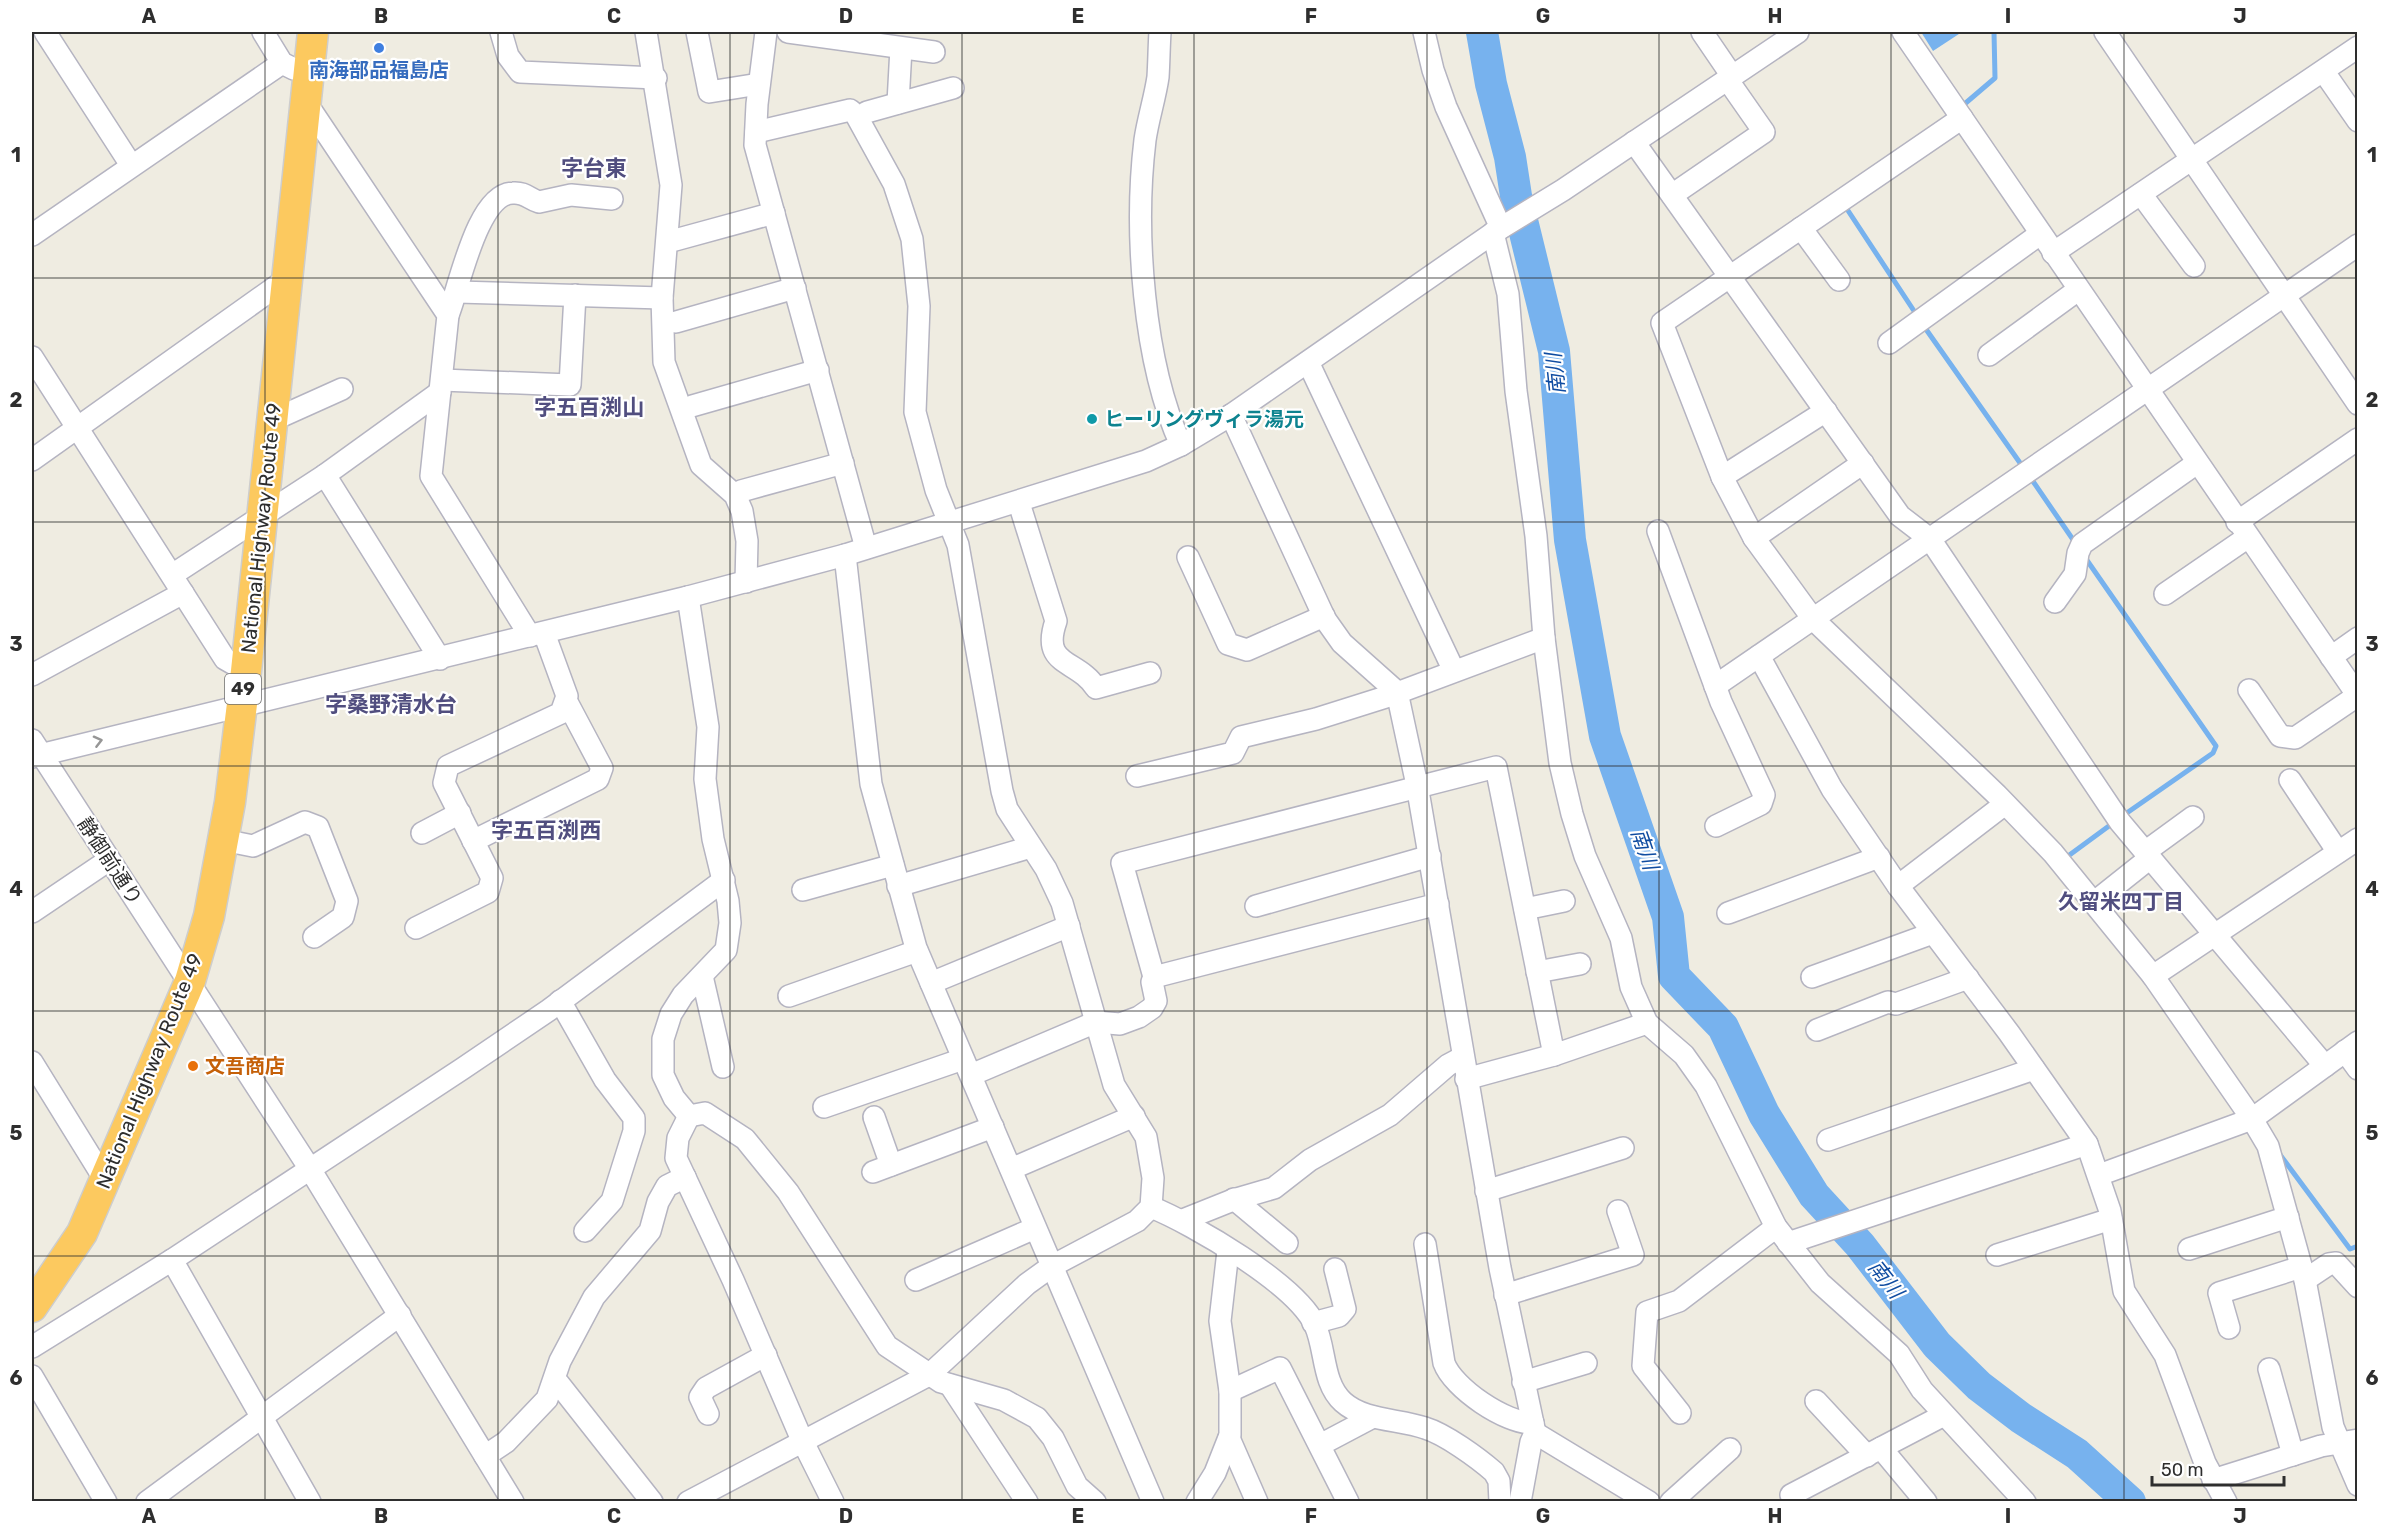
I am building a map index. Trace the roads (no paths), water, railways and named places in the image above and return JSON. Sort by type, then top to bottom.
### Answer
[{"type":"highway","name":"National Highway Route 49","points":[[32,1307],[82,1233],[190,981],[209,916],[230,802],[246,671],[313,32]]},
{"type":"street","points":[[45,32],[131,165]]},
{"type":"street","points":[[263,32],[282,63],[306,89],[448,315]]},
{"type":"street","points":[[501,32],[508,56],[520,72],[656,78]]},
{"type":"street","points":[[646,32],[656,78],[671,185],[662,298],[664,363],[701,465],[724,482],[735,495],[742,511],[747,541],[746,582]]},
{"type":"street","points":[[697,32],[709,92],[759,84]]},
{"type":"street","points":[[766,32],[759,84],[755,145],[866,548]]},
{"type":"street","points":[[788,32],[934,52]]},
{"type":"street","points":[[1160,32],[1158,78],[1145,139],[1141,212],[1148,323],[1167,415],[1180,445]]},
{"type":"street","points":[[1424,32],[1446,107],[1497,231],[1508,294],[1516,391],[1536,536],[1544,638],[1560,763],[1585,856],[1621,938],[1631,987],[1647,1023],[1684,1055],[1706,1086],[1782,1235],[1820,1283],[1899,1354],[1922,1390],[2025,1502]]},
{"type":"street","points":[[1672,195],[1764,132],[1702,32]]},
{"type":"street","points":[[35,750],[240,706],[440,659],[746,582],[1019,503],[1146,461],[1180,445],[1231,415],[1497,231],[1798,32]]},
{"type":"street","points":[[1903,32],[2357,696],[2295,738],[2280,736],[2249,690]]},
{"type":"street","points":[[2105,32],[2358,404]]},
{"type":"street","points":[[2053,253],[2358,47]]},
{"type":"street","points":[[898,103],[901,48]]},
{"type":"street","points":[[32,235],[282,63]]},
{"type":"street","points":[[2324,72],[2358,121]]},
{"type":"street","points":[[867,112],[953,88]]},
{"type":"street","points":[[688,1502],[929,1375],[1022,1287],[1052,1266],[1137,1221],[1151,1207],[1153,1178],[1147,1142],[1134,1116],[1114,1086],[1069,926],[1052,881],[1006,809],[958,545],[936,490],[915,412],[919,306],[912,239],[894,184],[850,110],[756,132]]},
{"type":"street","points":[[1962,118],[1662,323],[1722,477],[1754,538],[1813,619],[2005,804],[2053,854],[2152,976],[2252,1119],[2268,1146],[2303,1273],[2333,1427],[2348,1442],[2358,1485]]},
{"type":"street","points":[[1634,142],[1900,516],[1930,539],[2120,822],[2325,1066]]},
{"type":"street","points":[[473,841],[598,779],[602,768],[567,702],[537,634],[431,476],[448,315],[458,292],[472,239],[499,199],[511,192],[526,194],[539,202],[571,195],[612,199]]},
{"type":"street","points":[[2141,194],[2194,266]]},
{"type":"street","points":[[675,240],[774,213]]},
{"type":"street","points":[[1801,228],[1839,280]]},
{"type":"street","points":[[1889,344],[2040,234]]},
{"type":"street","points":[[1715,686],[2146,388],[2358,245]]},
{"type":"street","points":[[32,460],[80,429],[288,278]]},
{"type":"street","points":[[676,322],[795,288]]},
{"type":"street","points":[[1989,355],[2078,290]]},
{"type":"street","points":[[458,292],[662,298]]},
{"type":"street","points":[[32,675],[177,584],[262,518],[326,475],[441,386],[570,386],[575,296]]},
{"type":"street","points":[[32,357],[80,429],[225,660],[246,671]]},
{"type":"street","points":[[1308,362],[1454,671]]},
{"type":"street","points":[[692,406],[818,370]]},
{"type":"street","points":[[273,420],[342,388]]},
{"type":"street","points":[[1722,477],[1826,411]]},
{"type":"street","points":[[1231,415],[1324,616],[1342,643],[1397,692],[1430,856],[1466,1079],[1505,1295],[1534,1428],[1520,1502]]},
{"type":"street","points":[[2165,594],[2243,529],[2358,439]]},
{"type":"street","points":[[741,491],[843,463]]},
{"type":"street","points":[[1754,538],[1863,463]]},
{"type":"street","points":[[2055,602],[2075,574],[2078,553],[2082,544],[2197,463]]},
{"type":"street","points":[[326,475],[440,659]]},
{"type":"street","points":[[1019,503],[1038,568],[1044,576],[1056,621],[1050,638],[1054,654],[1096,688],[1150,672]]},
{"type":"street","points":[[1658,531],[1715,686],[1764,795],[1761,804],[1716,826]]},
{"type":"street","points":[[845,555],[864,742],[871,784],[917,951],[1153,1502]]},
{"type":"street","points":[[1188,557],[1228,644],[1247,650],[1324,616]]},
{"type":"street","points":[[688,597],[708,727],[705,779],[713,839],[724,880],[729,912],[728,941],[721,957],[690,986],[671,1014],[661,1050],[663,1075],[669,1089],[688,1116]]},
{"type":"street","points":[[1137,776],[1233,753],[1241,737],[1316,719],[1544,638]]},
{"type":"street","points":[[2331,657],[2358,638]]},
{"type":"street","points":[[1759,656],[1832,789],[1898,886],[1968,978],[2087,1144],[2099,1175],[2111,1219],[2124,1291],[2166,1355],[2213,1480],[2226,1502]]},
{"type":"street","points":[[416,928],[488,892],[492,878],[444,783],[448,766],[561,713],[567,702]]},
{"type":"street","name":"静御前通り","points":[[35,750],[190,981],[310,1169],[513,1502]]},
{"type":"street","points":[[824,1107],[967,1067],[1096,1022],[1127,1023],[1152,1008],[1156,1001],[1152,982],[1154,977],[1122,863],[1417,785],[1496,767],[1554,1055]]},
{"type":"street","points":[[2290,780],[2338,852]]},
{"type":"street","points":[[1898,886],[2005,804]]},
{"type":"street","points":[[422,833],[460,813]]},
{"type":"street","points":[[2101,897],[2193,817]]},
{"type":"street","points":[[223,840],[253,846],[305,822],[318,827],[346,901],[343,917],[314,938]]},
{"type":"street","points":[[2152,976],[2358,839]]},
{"type":"street","points":[[898,886],[1031,847]]},
{"type":"street","points":[[1256,906],[1430,856]]},
{"type":"street","points":[[1728,913],[1879,857]]},
{"type":"street","points":[[32,912],[109,860]]},
{"type":"street","points":[[803,890],[892,864]]},
{"type":"street","points":[[32,1347],[172,1260],[560,1001],[724,880]]},
{"type":"street","points":[[1525,909],[1564,901]]},
{"type":"street","points":[[1154,977],[1438,904]]},
{"type":"street","points":[[931,983],[1069,926]]},
{"type":"street","points":[[1812,977],[1934,933]]},
{"type":"street","points":[[789,996],[917,951]]},
{"type":"street","points":[[1538,972],[1580,964]]},
{"type":"street","points":[[702,976],[723,1067]]},
{"type":"street","points":[[1816,1030],[1888,1002],[1896,1004],[1968,978]]},
{"type":"street","points":[[560,1001],[605,1080],[635,1121],[634,1131],[612,1201],[585,1231]]},
{"type":"street","points":[[1466,1079],[1554,1055],[1647,1023]]},
{"type":"street","points":[[2099,1175],[2252,1119],[2351,1047],[2358,1069]]},
{"type":"street","points":[[1183,1220],[1234,1199],[1280,1184],[1304,1163],[1390,1115],[1448,1065],[1463,1057]]},
{"type":"street","points":[[32,1062],[105,1180]]},
{"type":"street","points":[[1828,1140],[2034,1069]]},
{"type":"street","points":[[688,1116],[705,1113],[745,1138],[788,1192],[883,1341],[892,1351],[929,1375],[950,1385],[1004,1400],[1036,1418],[1053,1438],[1077,1486],[1095,1502]]},
{"type":"street","points":[[688,1116],[678,1138],[676,1158],[802,1440],[833,1502]]},
{"type":"street","points":[[1011,1169],[1134,1116]]},
{"type":"street","points":[[874,1117],[882,1168],[993,1127]]},
{"type":"street","points":[[1680,1413],[1642,1366],[1647,1312],[1679,1301],[1782,1235],[1895,1207],[2087,1144]]},
{"type":"street","points":[[1486,1191],[1623,1148]]},
{"type":"street","points":[[485,1456],[506,1442],[525,1419],[543,1405],[560,1361],[594,1297],[650,1231],[658,1202],[667,1186],[685,1177]]},
{"type":"street","points":[[1234,1199],[1287,1242]]},
{"type":"street","points":[[1151,1207],[1183,1220],[1279,1282],[1313,1323],[1328,1375],[1337,1395],[1346,1404],[1373,1417],[1426,1428],[1476,1459],[1496,1475],[1500,1502]]},
{"type":"street","points":[[1505,1295],[1633,1255],[1618,1210]]},
{"type":"street","points":[[2188,1249],[2288,1216]]},
{"type":"street","points":[[1997,1255],[2111,1219]]},
{"type":"street","points":[[916,1280],[1035,1227]]},
{"type":"street","points":[[1425,1244],[1444,1363],[1449,1373],[1487,1406],[1534,1428],[1649,1502]]},
{"type":"street","points":[[1197,1502],[1215,1473],[1229,1438],[1230,1391],[1220,1321],[1228,1251]]},
{"type":"street","points":[[172,1260],[310,1502]]},
{"type":"street","points":[[2229,1328],[2218,1293],[2336,1263],[2358,1287]]},
{"type":"street","points":[[1313,1323],[1339,1316],[1345,1309],[1335,1269]]},
{"type":"street","points":[[147,1502],[400,1315]]},
{"type":"street","points":[[708,1414],[699,1396],[706,1388],[765,1355]]},
{"type":"street","points":[[1523,1382],[1586,1363]]},
{"type":"street","points":[[1230,1391],[1280,1368],[1348,1502]]},
{"type":"street","points":[[2269,1369],[2293,1455]]},
{"type":"street","points":[[32,1376],[105,1502]]},
{"type":"street","points":[[554,1381],[559,1384],[652,1502]]},
{"type":"street","points":[[950,1385],[1027,1502]]},
{"type":"street","points":[[1816,1401],[1926,1502]]},
{"type":"street","points":[[1791,1495],[1944,1415]]},
{"type":"street","points":[[1320,1445],[1373,1417]]},
{"type":"street","points":[[1229,1438],[1257,1502]]},
{"type":"street","points":[[2213,1480],[2293,1455],[2348,1442]]},
{"type":"street","points":[[1671,1502],[1730,1449]]},
{"type":"water","points":[[1921,32],[1962,32],[1933,51]]},
{"type":"waterway","name":"南川","points":[[1482,32],[1491,84],[1510,157],[1516,196],[1554,351],[1570,540],[1605,736],[1668,917],[1674,976],[1723,1027],[1764,1114],[1814,1195],[1860,1245],[1937,1345],[1979,1386],[2021,1418],[2077,1454],[2130,1502]]},
{"type":"waterway","points":[[1961,107],[1995,78],[1994,32]]},
{"type":"waterway","points":[[1845,206],[1918,317]]},
{"type":"waterway","points":[[1923,325],[2025,470]]},
{"type":"waterway","points":[[2030,477],[2076,544]]},
{"type":"waterway","points":[[2084,556],[2216,746],[2213,753],[2121,817]]},
{"type":"waterway","points":[[2064,859],[2113,823]]},
{"type":"waterway","points":[[2278,1152],[2350,1249],[2358,1246]]},
{"type":"place","name":"南海部品福島店","points":[[379,48]]},
{"type":"place","name":"ヒーリングヴィラ湯元","points":[[1092,419]]},
{"type":"place","name":"文吾商店","points":[[193,1066]]},
{"type":"district","name":"字台東","points":[[594,168]]},
{"type":"district","name":"字五百渕山","points":[[589,407]]},
{"type":"district","name":"字桑野清水台","points":[[391,704]]},
{"type":"district","name":"字五百渕西","points":[[546,830]]},
{"type":"district","name":"久留米四丁目","points":[[2121,901]]}]
